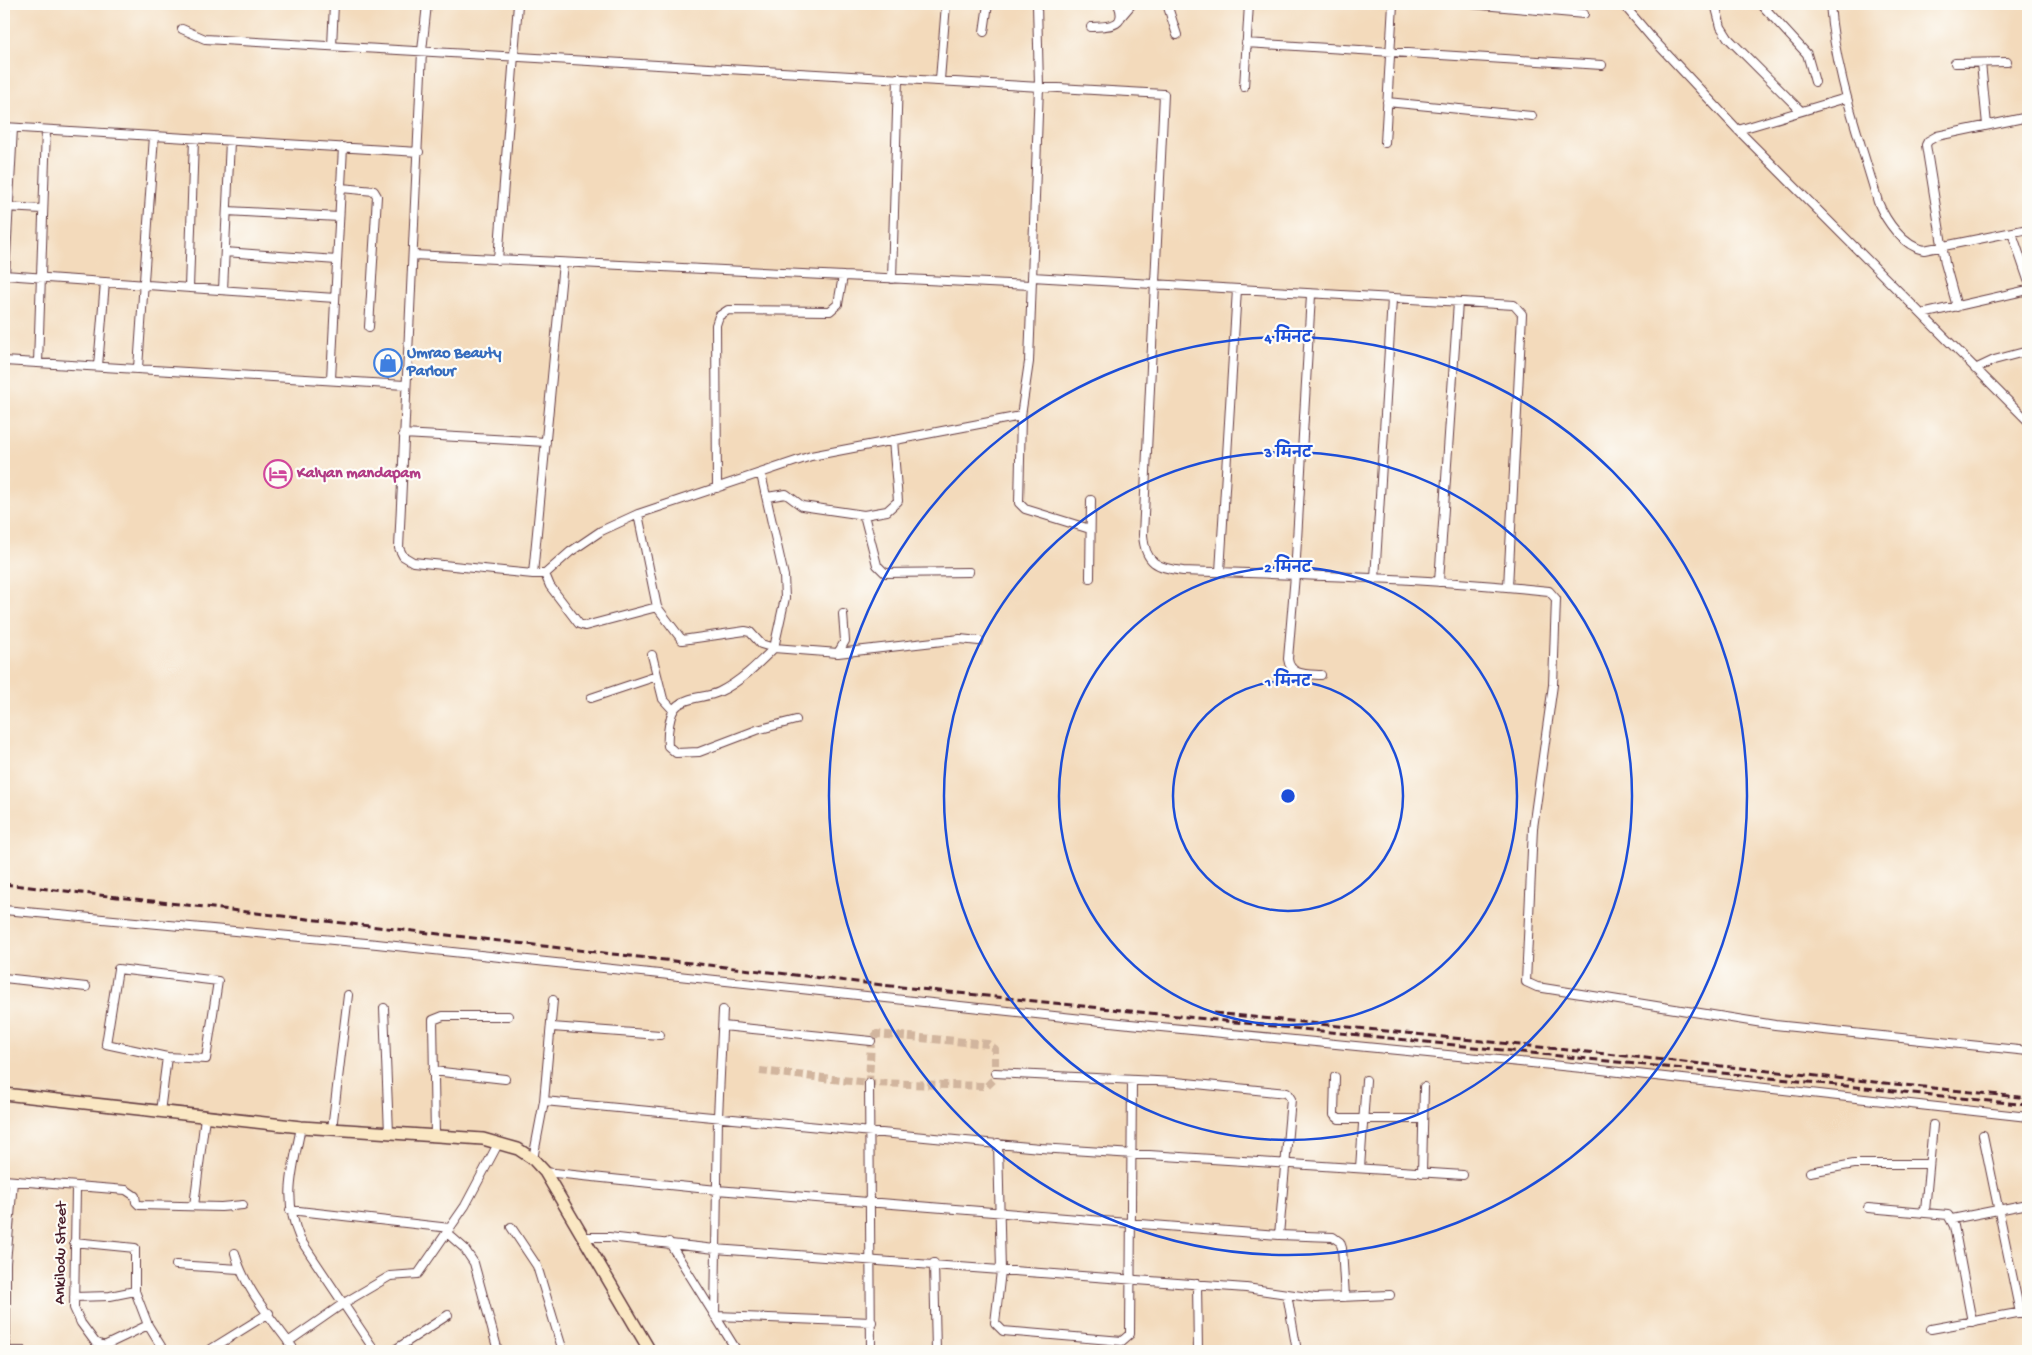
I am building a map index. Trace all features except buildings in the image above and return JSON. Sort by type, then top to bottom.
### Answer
[{"type":"street","points":[[332,46],[334,4]]},
{"type":"street","points":[[427,4],[422,51],[419,152],[405,385],[399,543],[403,556],[413,562],[546,574],[570,552],[601,531],[638,514],[811,456],[1021,416]]},
{"type":"street","points":[[498,260],[518,4]]},
{"type":"street","points":[[940,80],[946,4]]},
{"type":"street","points":[[984,32],[988,4]]},
{"type":"street","points":[[1037,4],[1039,86],[1029,362],[1021,416],[1019,502],[1025,509],[1090,529]]},
{"type":"street","points":[[1118,4],[1120,18]]},
{"type":"street","points":[[1091,27],[1113,26],[1132,4]]},
{"type":"street","points":[[1167,4],[1177,35]]},
{"type":"street","points":[[1244,87],[1248,4]]},
{"type":"street","points":[[1385,143],[1393,4]]},
{"type":"street","points":[[1471,4],[1584,14]]},
{"type":"street","points":[[1623,4],[1651,37],[1738,130],[1975,369],[2028,419]]},
{"type":"street","points":[[1716,4],[1721,27],[1728,38],[1801,112]]},
{"type":"street","points":[[1761,4],[1807,54],[1814,82]]},
{"type":"street","points":[[1830,4],[1835,47],[1846,98],[1878,202],[1887,219],[1909,244],[1916,249],[1924,250],[2028,229]]},
{"type":"street","points":[[182,29],[205,39],[1164,94],[1144,546],[1154,563],[1164,569],[1508,587],[1549,591],[1556,598],[1553,685],[1545,754],[1536,805],[1528,919],[1526,982],[1531,986],[1775,1025],[2028,1051]]},
{"type":"street","points":[[1246,42],[1602,65]]},
{"type":"street","points":[[1955,63],[2006,62]]},
{"type":"street","points":[[1980,63],[1987,125]]},
{"type":"street","points":[[892,279],[898,78]]},
{"type":"street","points":[[1738,130],[1846,98]]},
{"type":"street","points":[[1388,102],[1532,116]]},
{"type":"street","points":[[1957,307],[1943,247],[1926,145],[1928,141],[1937,136],[2028,117]]},
{"type":"street","points":[[4,127],[419,152]]},
{"type":"street","points":[[13,128],[7,174],[4,275],[335,298]]},
{"type":"street","points":[[38,363],[39,278],[46,130]]},
{"type":"street","points":[[138,368],[154,136]]},
{"type":"street","points":[[189,288],[194,139]]},
{"type":"street","points":[[223,290],[230,141]]},
{"type":"street","points":[[331,379],[343,147]]},
{"type":"street","points":[[341,188],[369,188],[377,196],[369,328]]},
{"type":"street","points":[[6,207],[42,209]]},
{"type":"street","points":[[227,211],[339,217]]},
{"type":"street","points":[[2012,233],[2028,280]]},
{"type":"street","points":[[225,252],[337,260]]},
{"type":"street","points":[[413,255],[892,279],[1155,284],[1311,295],[1514,305],[1519,308],[1522,314],[1508,587]]},
{"type":"street","points":[[533,574],[563,263]]},
{"type":"street","points":[[717,488],[716,325],[719,316],[728,310],[830,311],[838,304],[843,276]]},
{"type":"street","points":[[98,366],[104,282]]},
{"type":"street","points":[[1220,572],[1237,289]]},
{"type":"street","points":[[1922,314],[2028,290]]},
{"type":"street","points":[[1311,295],[1288,664],[1296,672],[1321,676]]},
{"type":"street","points":[[1375,579],[1392,299]]},
{"type":"street","points":[[1439,582],[1458,302]]},
{"type":"street","points":[[1975,369],[1994,360],[2028,351]]},
{"type":"street","points":[[4,361],[331,379],[405,385]]},
{"type":"street","points":[[403,434],[546,442]]},
{"type":"street","points":[[767,496],[786,494],[802,506],[864,515],[887,511],[898,501],[893,440]]},
{"type":"street","points":[[761,474],[784,576],[785,598],[774,648],[746,675],[730,686],[717,693],[685,701],[673,710],[668,746],[676,753],[699,752],[757,730],[796,720]]},
{"type":"street","points":[[1090,578],[1091,500]]},
{"type":"street","points":[[638,514],[657,607],[682,640],[745,631],[750,632],[761,644],[774,648],[838,653],[960,639],[980,641]]},
{"type":"street","points":[[864,515],[877,565],[885,573],[969,572]]},
{"type":"street","points":[[546,574],[550,586],[579,624],[585,626],[657,607]]},
{"type":"street","points":[[838,653],[844,641],[843,614]]},
{"type":"street","points":[[652,655],[663,699],[673,710]]},
{"type":"street","points":[[591,698],[657,676]]},
{"type":"street","points":[[4,910],[377,944],[1120,1023],[1592,1069],[2028,1117]]},
{"type":"street","points":[[118,970],[218,982],[206,1059],[167,1058],[106,1044],[118,970]]},
{"type":"street","points":[[4,978],[86,987]]},
{"type":"street","points":[[332,1130],[348,995]]},
{"type":"street","points":[[533,1160],[544,1101],[553,1000]]},
{"type":"street","points":[[384,1008],[389,1133]]},
{"type":"street","points":[[716,1316],[715,1249],[718,1117],[723,1010]]},
{"type":"street","points":[[435,1136],[432,1025],[436,1018],[443,1016],[508,1016]]},
{"type":"street","points":[[723,1026],[871,1041]]},
{"type":"street","points":[[552,1027],[660,1036]]},
{"type":"street","points":[[160,1112],[167,1058]]},
{"type":"street","points":[[433,1071],[505,1079]]},
{"type":"street","points":[[995,1073],[1132,1080],[1288,1093],[1291,1098],[1279,1236]]},
{"type":"street","points":[[1335,1077],[1335,1118],[1339,1120],[1423,1118]]},
{"type":"street","points":[[998,1143],[1001,1271],[995,1323],[998,1328],[1003,1331],[1122,1341],[1130,1334],[1129,1222],[1132,1080]]},
{"type":"street","points":[[1360,1168],[1366,1080]]},
{"type":"street","points":[[869,1083],[871,1351]]},
{"type":"street","points":[[1422,1173],[1424,1087]]},
{"type":"street","points":[[4,1094],[332,1130],[483,1139],[518,1149],[545,1172],[650,1351]]},
{"type":"street","points":[[544,1101],[1131,1155],[1463,1175]]},
{"type":"street","points":[[194,1206],[205,1117]]},
{"type":"street","points":[[1925,1212],[1933,1125]]},
{"type":"street","points":[[301,1127],[288,1199],[292,1220],[300,1239],[376,1351]]},
{"type":"street","points":[[1983,1135],[2020,1313]]},
{"type":"street","points":[[288,1342],[344,1303],[390,1276],[418,1274],[449,1231],[483,1176],[498,1144]]},
{"type":"street","points":[[1810,1172],[1854,1164],[1929,1164]]},
{"type":"street","points":[[545,1172],[717,1190],[1129,1222],[1279,1236],[1333,1237],[1340,1242],[1344,1264],[1345,1297]]},
{"type":"street","points":[[4,1180],[76,1188],[126,1190],[134,1196],[139,1205],[221,1207],[243,1205]]},
{"type":"street","points":[[6,1351],[6,1263],[13,1181]]},
{"type":"street","name":"Ankilodu Street","points":[[76,1188],[74,1242],[74,1297],[76,1314],[95,1342],[100,1346],[104,1346],[148,1325]]},
{"type":"street","points":[[1952,1220],[2028,1204]]},
{"type":"street","points":[[1868,1208],[1942,1213],[1952,1220],[1972,1322]]},
{"type":"street","points":[[290,1210],[449,1231],[474,1262],[498,1351]]},
{"type":"street","points":[[511,1227],[537,1266],[563,1351]]},
{"type":"street","points":[[584,1237],[669,1242],[715,1249],[934,1263],[1001,1271],[1130,1281],[1246,1288],[1315,1298],[1390,1295]]},
{"type":"street","points":[[74,1242],[135,1248],[135,1291],[148,1325],[164,1351]]},
{"type":"street","points":[[669,1242],[737,1351]]},
{"type":"street","points":[[235,1253],[239,1269],[295,1351]]},
{"type":"street","points":[[934,1263],[936,1351]]},
{"type":"street","points":[[176,1265],[239,1269]]},
{"type":"street","points":[[1197,1284],[1198,1351]]},
{"type":"street","points":[[74,1297],[104,1297],[135,1291]]},
{"type":"street","points":[[1287,1294],[1297,1351]]},
{"type":"street","points":[[1931,1329],[2028,1311]]},
{"type":"street","points":[[214,1350],[269,1313]]},
{"type":"street","points":[[393,1351],[448,1315]]},
{"type":"street","points":[[716,1316],[872,1322]]},
{"type":"street","points":[[11,1351],[23,1351]]},
{"type":"tunnel","points":[[760,1071],[869,1083],[987,1086],[995,1078],[995,1049],[988,1044],[877,1034],[871,1041],[869,1083]]},
{"type":"railway","points":[[4,884],[891,986],[2028,1105]]},
{"type":"railway","points":[[1214,1013],[2028,1098]]},
{"type":"place","name":"Umrao Beauty Parlour","points":[[388,363]]},
{"type":"place","name":"Kalyan mandapam","points":[[278,474]]}]
